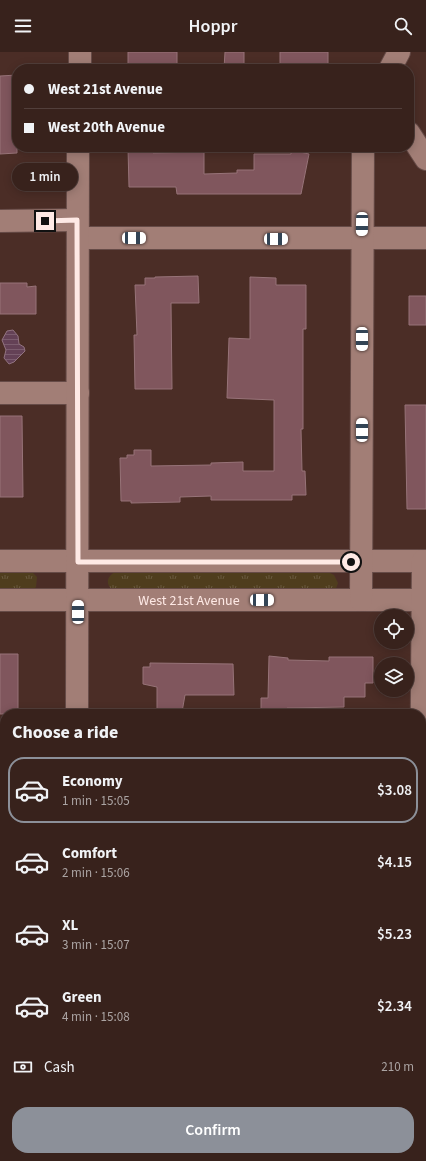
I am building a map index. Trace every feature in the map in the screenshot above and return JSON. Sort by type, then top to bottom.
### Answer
[{"type":"street","points":[[80,52],[80,64]]},
{"type":"street","points":[[393,64],[399,52]]},
{"type":"street","points":[[414,141],[426,159]]},
{"type":"street","points":[[77,709],[78,152]]},
{"type":"street","points":[[361,600],[363,152]]},
{"type":"street","points":[[0,221],[77,229],[362,239],[426,238]]},
{"type":"street","points":[[0,392],[78,393]]},
{"type":"street","points":[[0,561],[425,562],[423,709]]},
{"type":"street","name":"West 21st Avenue","points":[[0,600],[425,600]]},
{"type":"green space","points":[[0,571],[33,573],[37,577],[36,587],[33,590],[0,591]]},
{"type":"green space","points":[[115,572],[330,573],[334,575],[338,583],[335,591],[115,591],[108,584],[108,579]]},
{"type":"shaded area","points":[[13,330],[18,336],[19,344],[24,347],[25,351],[14,362],[9,364],[4,358],[6,350],[2,340],[7,331]]},
{"type":"building","points":[[128,52],[177,52],[177,64],[128,64]]},
{"type":"building","points":[[225,52],[244,52],[244,64],[224,64]]},
{"type":"building","points":[[280,52],[328,52],[328,64],[280,64]]},
{"type":"building","points":[[12,75],[12,152],[17,153],[0,154],[0,76]]},
{"type":"building","points":[[128,152],[204,152],[204,174],[237,173],[237,170],[254,170],[254,154],[291,154],[291,152],[300,152],[309,154],[301,194],[177,194],[176,187],[129,187]]},
{"type":"building","points":[[198,276],[199,303],[171,303],[172,389],[135,389],[134,335],[137,335],[135,285],[145,285],[145,278]]},
{"type":"building","points":[[250,277],[276,278],[276,285],[306,285],[306,329],[303,329],[303,429],[301,429],[302,471],[305,471],[306,495],[292,495],[292,500],[211,500],[211,496],[180,497],[180,502],[131,503],[131,501],[121,501],[120,458],[127,458],[127,455],[134,455],[134,450],[151,450],[151,466],[211,465],[211,463],[243,462],[243,471],[274,471],[274,400],[227,398],[229,338],[250,339]]},
{"type":"building","points":[[0,283],[27,283],[27,287],[36,286],[36,314],[0,314]]},
{"type":"building","points":[[409,296],[426,296],[426,325],[409,325]]},
{"type":"building","points":[[405,405],[426,405],[426,509],[407,509]]},
{"type":"building","points":[[0,416],[22,416],[23,497],[0,497]]},
{"type":"building","points":[[0,654],[18,654],[18,709],[0,709]]},
{"type":"building","points":[[269,656],[288,658],[288,660],[329,661],[329,657],[373,657],[373,683],[365,683],[365,697],[344,697],[344,707],[261,709],[261,698],[268,698]]},
{"type":"building","points":[[150,663],[233,664],[234,695],[185,695],[183,709],[157,709],[157,687],[143,684],[143,667],[150,667]]},
{"type":"route","points":[[45,221],[77,220],[78,562],[351,562]]}]
